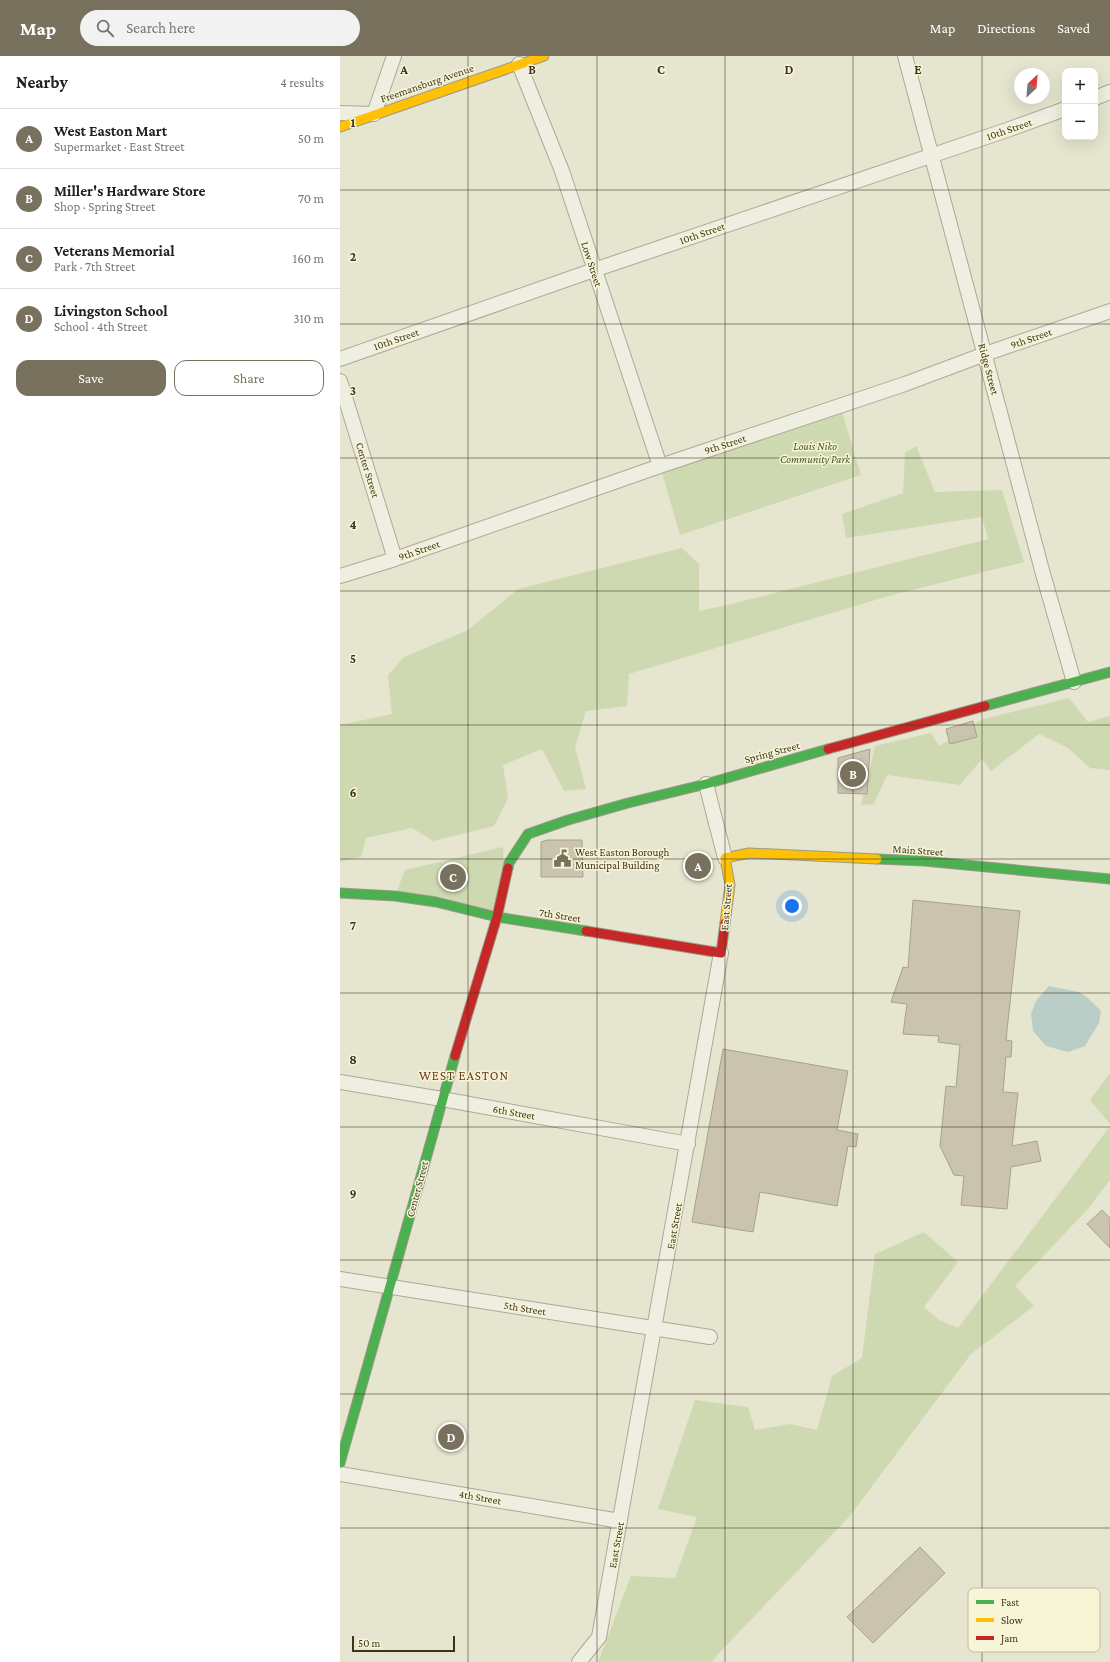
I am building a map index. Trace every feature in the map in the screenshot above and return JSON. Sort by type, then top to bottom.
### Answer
[{"type":"street","points":[[340,113],[374,114],[394,56]]},
{"type":"street","name":"Freemansburg Avenue","points":[[340,127],[544,56]]},
{"type":"street","name":"Ridge Street","points":[[905,56],[986,354],[1035,543],[1074,682]]},
{"type":"street","name":"Low Street","points":[[520,64],[562,171],[660,466]]},
{"type":"street","points":[[1098,97],[1110,92]]},
{"type":"street","name":"10th Street","points":[[340,359],[594,270],[1062,110]]},
{"type":"street","name":"9th Street","points":[[340,576],[395,559],[660,466],[905,384],[1110,311]]},
{"type":"street","name":"Center Street","points":[[340,381],[395,559]]},
{"type":"street","name":"Spring Street","points":[[497,917],[509,863],[528,834],[568,820],[628,803],[706,784],[758,768],[1110,672]]},
{"type":"street","name":"East Street","points":[[578,1662],[599,1637],[721,952],[730,885],[725,858],[706,784]]},
{"type":"street","name":"Main Street","points":[[725,858],[749,853],[924,861],[1110,880]]},
{"type":"street","name":"7th Street","points":[[340,893],[395,896],[436,902],[497,917],[721,952]]},
{"type":"street","name":"Center Street","points":[[340,1463],[442,1099],[497,917]]},
{"type":"street","name":"6th Street","points":[[340,1082],[688,1144]]},
{"type":"street","name":"5th Street","points":[[340,1279],[710,1337]]},
{"type":"street","name":"4th Street","points":[[340,1474],[620,1521]]},
{"type":"green space","name":"Louis Niko Community Park","points":[[840,405],[861,475],[680,535],[660,466]]},
{"type":"green space","points":[[916,446],[935,492],[1002,490],[1024,562],[892,595],[629,674],[627,706],[586,711],[575,747],[586,789],[564,791],[542,749],[503,765],[508,798],[494,826],[433,841],[412,828],[366,838],[361,857],[340,862],[340,725],[392,714],[388,675],[404,657],[468,630],[518,589],[682,548],[699,564],[699,611],[988,539],[982,517],[846,538],[842,514],[903,493],[905,453]]},
{"type":"green space","points":[[1069,698],[1088,722],[1110,716],[1110,770],[1090,768],[1068,748],[1039,734],[991,771],[982,759],[960,785],[887,775],[874,804],[861,805],[875,746],[931,733],[939,746],[983,719]]},
{"type":"green space","points":[[503,847],[505,883],[497,917],[395,896],[405,870]]},
{"type":"green space","points":[[1110,1073],[1110,1124],[1090,1100]]},
{"type":"green space","points":[[1110,1126],[1110,1180],[1087,1210],[1015,1286],[1034,1306],[971,1354],[849,1517],[712,1662],[598,1662],[631,1576],[675,1578],[697,1517],[658,1509],[695,1400],[748,1407],[755,1430],[790,1424],[817,1430],[832,1376],[862,1358],[875,1254],[924,1232],[958,1262],[924,1307],[939,1320],[958,1328]]},
{"type":"shaded area","points":[[1049,986],[1079,992],[1089,999],[1101,1011],[1099,1023],[1085,1046],[1068,1052],[1046,1046],[1033,1031],[1031,1014],[1036,1001]]},
{"type":"building","points":[[973,721],[977,737],[950,744],[946,729]]},
{"type":"building","points":[[870,749],[867,794],[838,793],[838,758]]},
{"type":"building","name":"West Easton Borough Municipal Building","points":[[547,840],[582,840],[583,877],[541,877],[541,842]]},
{"type":"building","points":[[913,900],[1020,911],[1006,1040],[1012,1041],[1011,1057],[1006,1057],[1003,1092],[1018,1093],[1012,1146],[1037,1141],[1041,1161],[1011,1167],[1007,1209],[961,1205],[964,1176],[954,1175],[940,1146],[946,1086],[956,1087],[960,1045],[938,1042],[939,1036],[903,1034],[907,1004],[891,1002],[903,967],[908,968]]},
{"type":"building","points":[[723,1049],[848,1071],[837,1130],[858,1134],[856,1147],[848,1146],[837,1206],[760,1192],[753,1232],[692,1222]]},
{"type":"building","points":[[1102,1210],[1110,1218],[1110,1248],[1087,1224]]},
{"type":"building","points":[[920,1547],[945,1573],[873,1643],[847,1617]]},
{"type":"traffic: fast","points":[[985,706],[1110,672]]},
{"type":"traffic: fast","points":[[508,868],[509,863],[528,834],[568,820],[628,803],[706,784],[828,749]]},
{"type":"traffic: fast","points":[[877,859],[924,861],[1110,879]]},
{"type":"traffic: fast","points":[[340,893],[395,896],[436,902],[497,917],[586,931]]},
{"type":"traffic: fast","points":[[340,1463],[455,1056]]},
{"type":"traffic: slow","points":[[340,127],[544,56]]},
{"type":"traffic: slow","points":[[725,923],[730,885],[725,858],[749,853],[877,859]]},
{"type":"traffic: jam","points":[[828,749],[985,706]]},
{"type":"traffic: jam","points":[[455,1056],[497,917],[508,868]]},
{"type":"traffic: jam","points":[[586,931],[721,953],[725,923]]},
{"type":"place","name":"Miller's Hardware Store","points":[[853,774]]},
{"type":"place","name":"West Easton Borough Municipal Building","points":[[562,858]]},
{"type":"place","name":"West Easton Mart","points":[[698,866]]},
{"type":"place","name":"Veterans Memorial","points":[[453,877]]},
{"type":"place","name":"Livingston School","points":[[451,1437]]},
{"type":"district","name":"WEST EASTON","points":[[464,1075]]}]
